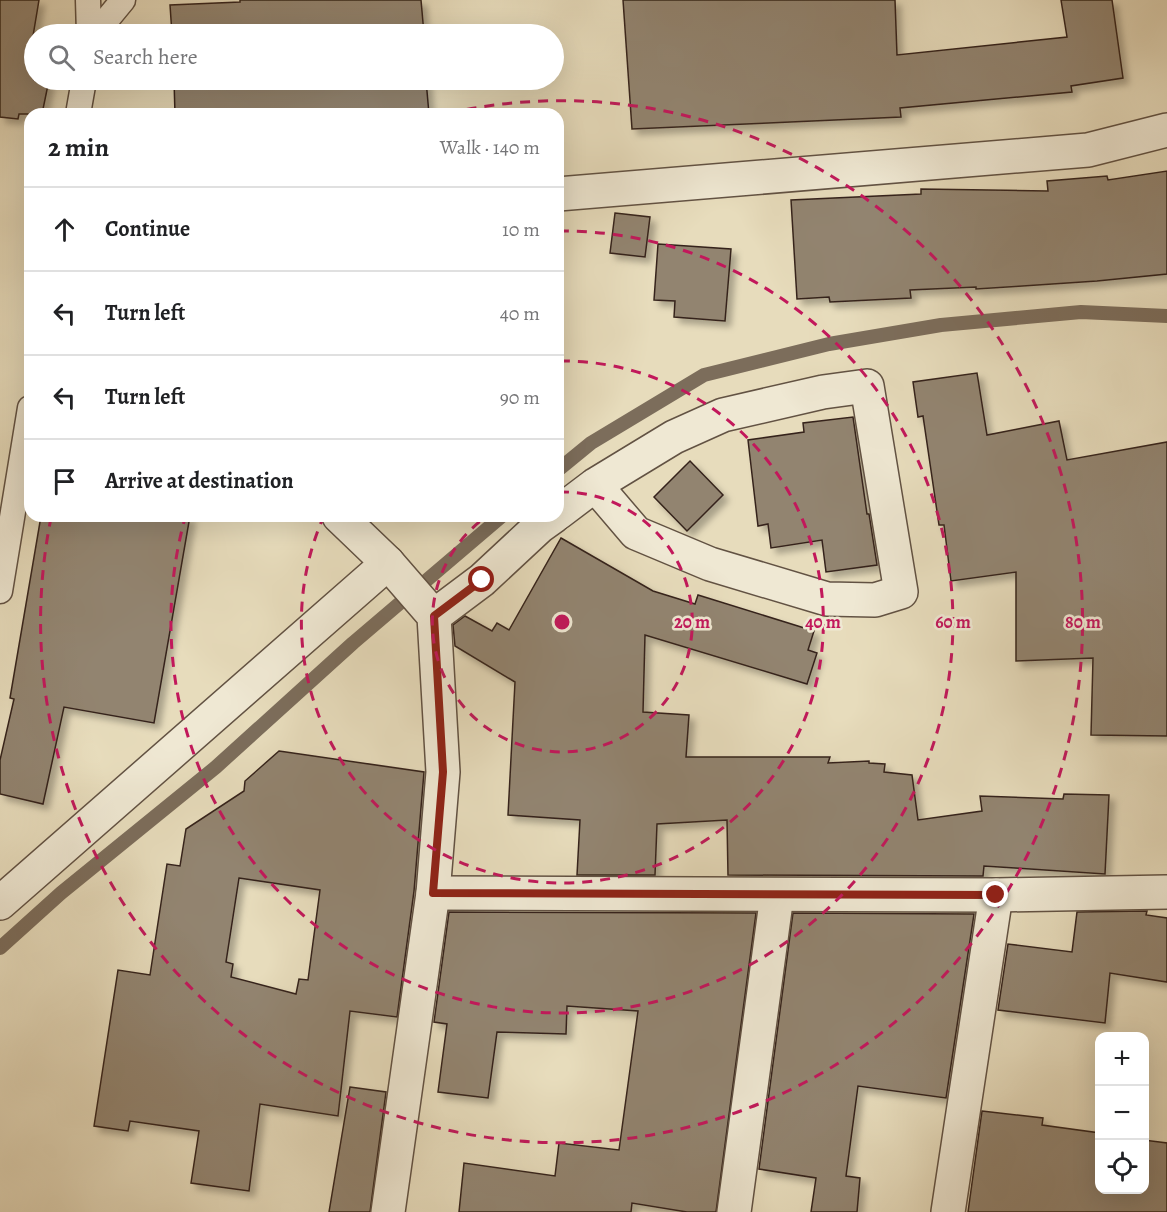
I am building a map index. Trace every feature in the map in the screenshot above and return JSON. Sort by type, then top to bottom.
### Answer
[{"type":"street","points":[[564,194],[1088,150],[1167,130]]},
{"type":"street","points":[[564,508],[595,485],[674,437],[723,415],[823,392],[867,386],[901,592],[875,600],[827,599],[710,564],[636,533],[595,485]]},
{"type":"street","points":[[345,522],[388,562],[434,616],[443,772],[433,893],[388,1212]]},
{"type":"street","points":[[434,616],[482,580],[546,522]]},
{"type":"street","points":[[0,903],[388,562]]},
{"type":"street","points":[[433,893],[996,895],[1167,892]]},
{"type":"street","points":[[735,1212],[777,895]]},
{"type":"street","points":[[948,1212],[996,895]]},
{"type":"lane","points":[[88,0],[89,24]]},
{"type":"lane","points":[[103,24],[123,0]]},
{"type":"lane","points":[[79,108],[82,90]]},
{"type":"lane","points":[[0,591],[24,445]]},
{"type":"building","points":[[0,0],[39,0],[35,24],[24,24],[24,90],[47,90],[43,108],[24,108],[24,114],[19,114],[18,119],[0,117]]},
{"type":"building","points":[[240,0],[421,0],[423,24],[171,24],[170,5],[240,2]]},
{"type":"building","points":[[623,0],[895,0],[897,55],[1067,37],[1061,0],[1112,0],[1123,78],[1071,86],[1072,92],[900,108],[901,117],[632,129]]},
{"type":"building","points":[[174,90],[427,90],[428,108],[175,108]]},
{"type":"building","points":[[1167,171],[1167,274],[976,289],[976,287],[910,290],[911,298],[830,302],[829,297],[797,299],[791,200],[921,194],[921,189],[1048,191],[1047,181],[1107,176],[1108,180]]},
{"type":"building","points":[[615,213],[650,217],[645,257],[610,253]]},
{"type":"building","points":[[658,244],[731,249],[725,321],[674,317],[675,301],[654,300]]},
{"type":"building","points":[[977,373],[987,435],[1059,421],[1067,460],[1167,442],[1167,736],[1091,735],[1093,658],[1016,661],[1016,572],[951,581],[944,525],[939,525],[923,416],[918,417],[913,382]]},
{"type":"building","points":[[853,417],[877,565],[826,572],[822,540],[771,548],[768,524],[758,526],[748,440],[804,432],[803,423]]},
{"type":"building","points":[[690,461],[723,495],[687,531],[654,497]]},
{"type":"building","points":[[40,522],[189,522],[154,723],[64,707],[43,804],[0,794],[0,760],[14,699],[10,698]]},
{"type":"building","points":[[561,538],[653,591],[695,604],[698,595],[814,631],[808,650],[817,653],[807,684],[645,635],[643,712],[689,715],[686,757],[830,757],[828,763],[869,761],[869,763],[885,764],[884,772],[912,775],[918,820],[982,811],[980,796],[1063,799],[1064,794],[1109,795],[1105,874],[984,866],[983,876],[728,875],[727,820],[657,824],[655,875],[577,875],[580,820],[508,815],[515,682],[455,646],[453,625],[465,616],[492,631],[497,623],[509,630]]},
{"type":"building","points":[[279,751],[424,772],[414,891],[397,1017],[350,1011],[338,1116],[260,1104],[249,1191],[191,1183],[199,1131],[130,1121],[128,1131],[94,1126],[118,970],[150,975],[167,864],[180,866],[186,829],[244,791],[245,781]],"holes":[[[239,878],[320,890],[308,980],[299,979],[296,994],[231,977],[233,964],[226,962]]]},
{"type":"building","points":[[1147,911],[1146,915],[1167,918],[1167,982],[1110,973],[1105,1023],[998,1010],[1008,944],[1072,952],[1077,912]]},
{"type":"building","points":[[449,912],[756,913],[716,1212],[687,1212],[632,1203],[631,1212],[459,1212],[464,1163],[555,1176],[559,1143],[619,1150],[638,1011],[567,1006],[566,1034],[497,1032],[488,1098],[438,1092],[447,1024],[434,1022]]},
{"type":"building","points":[[793,913],[974,914],[946,1098],[858,1086],[846,1176],[860,1178],[857,1212],[811,1212],[816,1178],[759,1169]]},
{"type":"building","points":[[350,1087],[386,1092],[370,1212],[329,1212]]},
{"type":"building","points":[[982,1111],[1043,1118],[1042,1125],[1095,1132],[1095,1194],[1149,1194],[1149,1141],[1167,1143],[1167,1212],[968,1212]]},
{"type":"waterway","points":[[564,465],[591,443],[704,375],[829,344],[941,325],[1081,312],[1167,316]]},
{"type":"waterway","points":[[0,948],[61,893],[216,767],[353,643],[495,522]]},
{"type":"route","points":[[482,580],[434,616],[443,772],[433,893],[996,895]]}]
